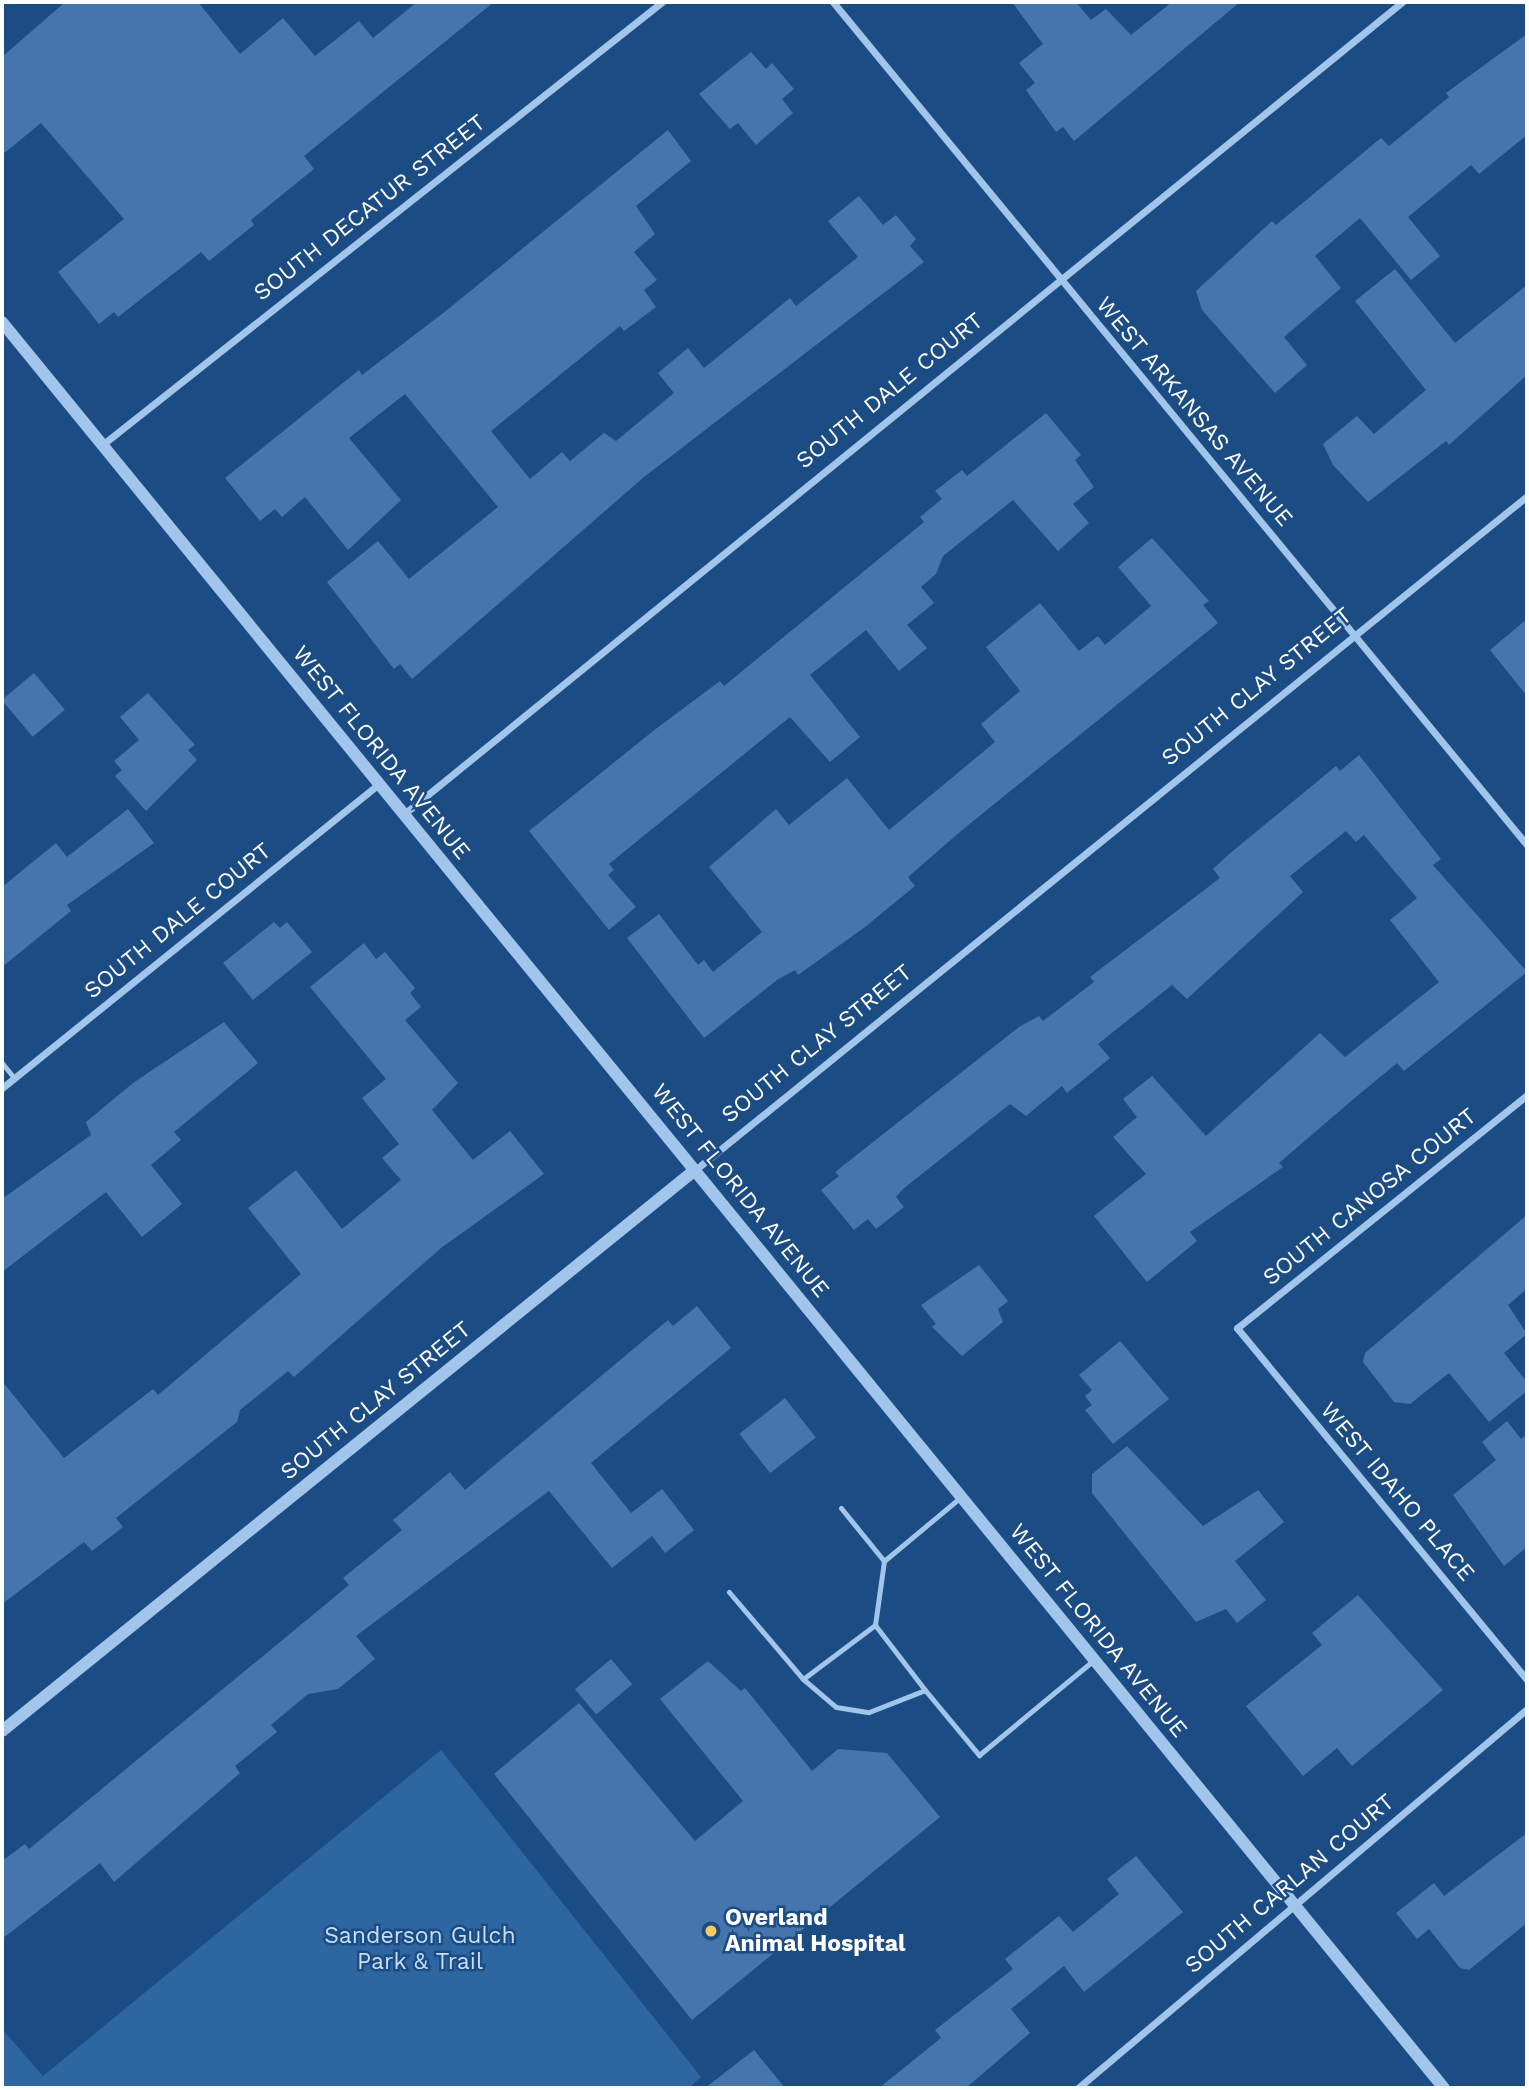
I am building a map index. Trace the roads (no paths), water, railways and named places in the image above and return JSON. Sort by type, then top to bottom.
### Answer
[{"type":"street","name":"SOUTH DECATUR STREET","points":[[102,445],[662,2]]},
{"type":"street","name":"WEST ARKANSAS AVENUE","points":[[833,2],[1058,279],[1356,634],[1527,845]]},
{"type":"street","name":"SOUTH DALE COURT","points":[[404,814],[1058,279],[1402,2]]},
{"type":"street","name":"WEST FLORIDA AVENUE","points":[[2,322],[1444,2088]]},
{"type":"street","name":"SOUTH CLAY STREET","points":[[2,1731],[1527,496]]},
{"type":"street","name":"SOUTH DALE COURT","points":[[2,1088],[379,784]]},
{"type":"street","name":"SOUTH CANOSA COURT","points":[[1237,1328],[1527,1095]]},
{"type":"street","name":"WEST IDAHO PLACE","points":[[1237,1328],[1527,1680]]},
{"type":"street","name":"SOUTH CARLAN COURT","points":[[1078,2088],[1527,1709]]},
{"type":"lane","points":[[2,1063],[14,1078]]},
{"type":"lane","points":[[803,1679],[875,1625],[884,1560],[962,1496]]},
{"type":"lane","points":[[841,1508],[884,1560]]},
{"type":"lane","points":[[729,1592],[803,1679],[836,1707],[869,1712],[925,1690]]},
{"type":"lane","points":[[875,1625],[979,1755],[1095,1659]]},
{"type":"place","name":"Overland Animal Hospital","points":[[711,1931]]},
{"type":"park label","name":"Sanderson Gulch Park & Trail","points":[[420,1949]]}]
